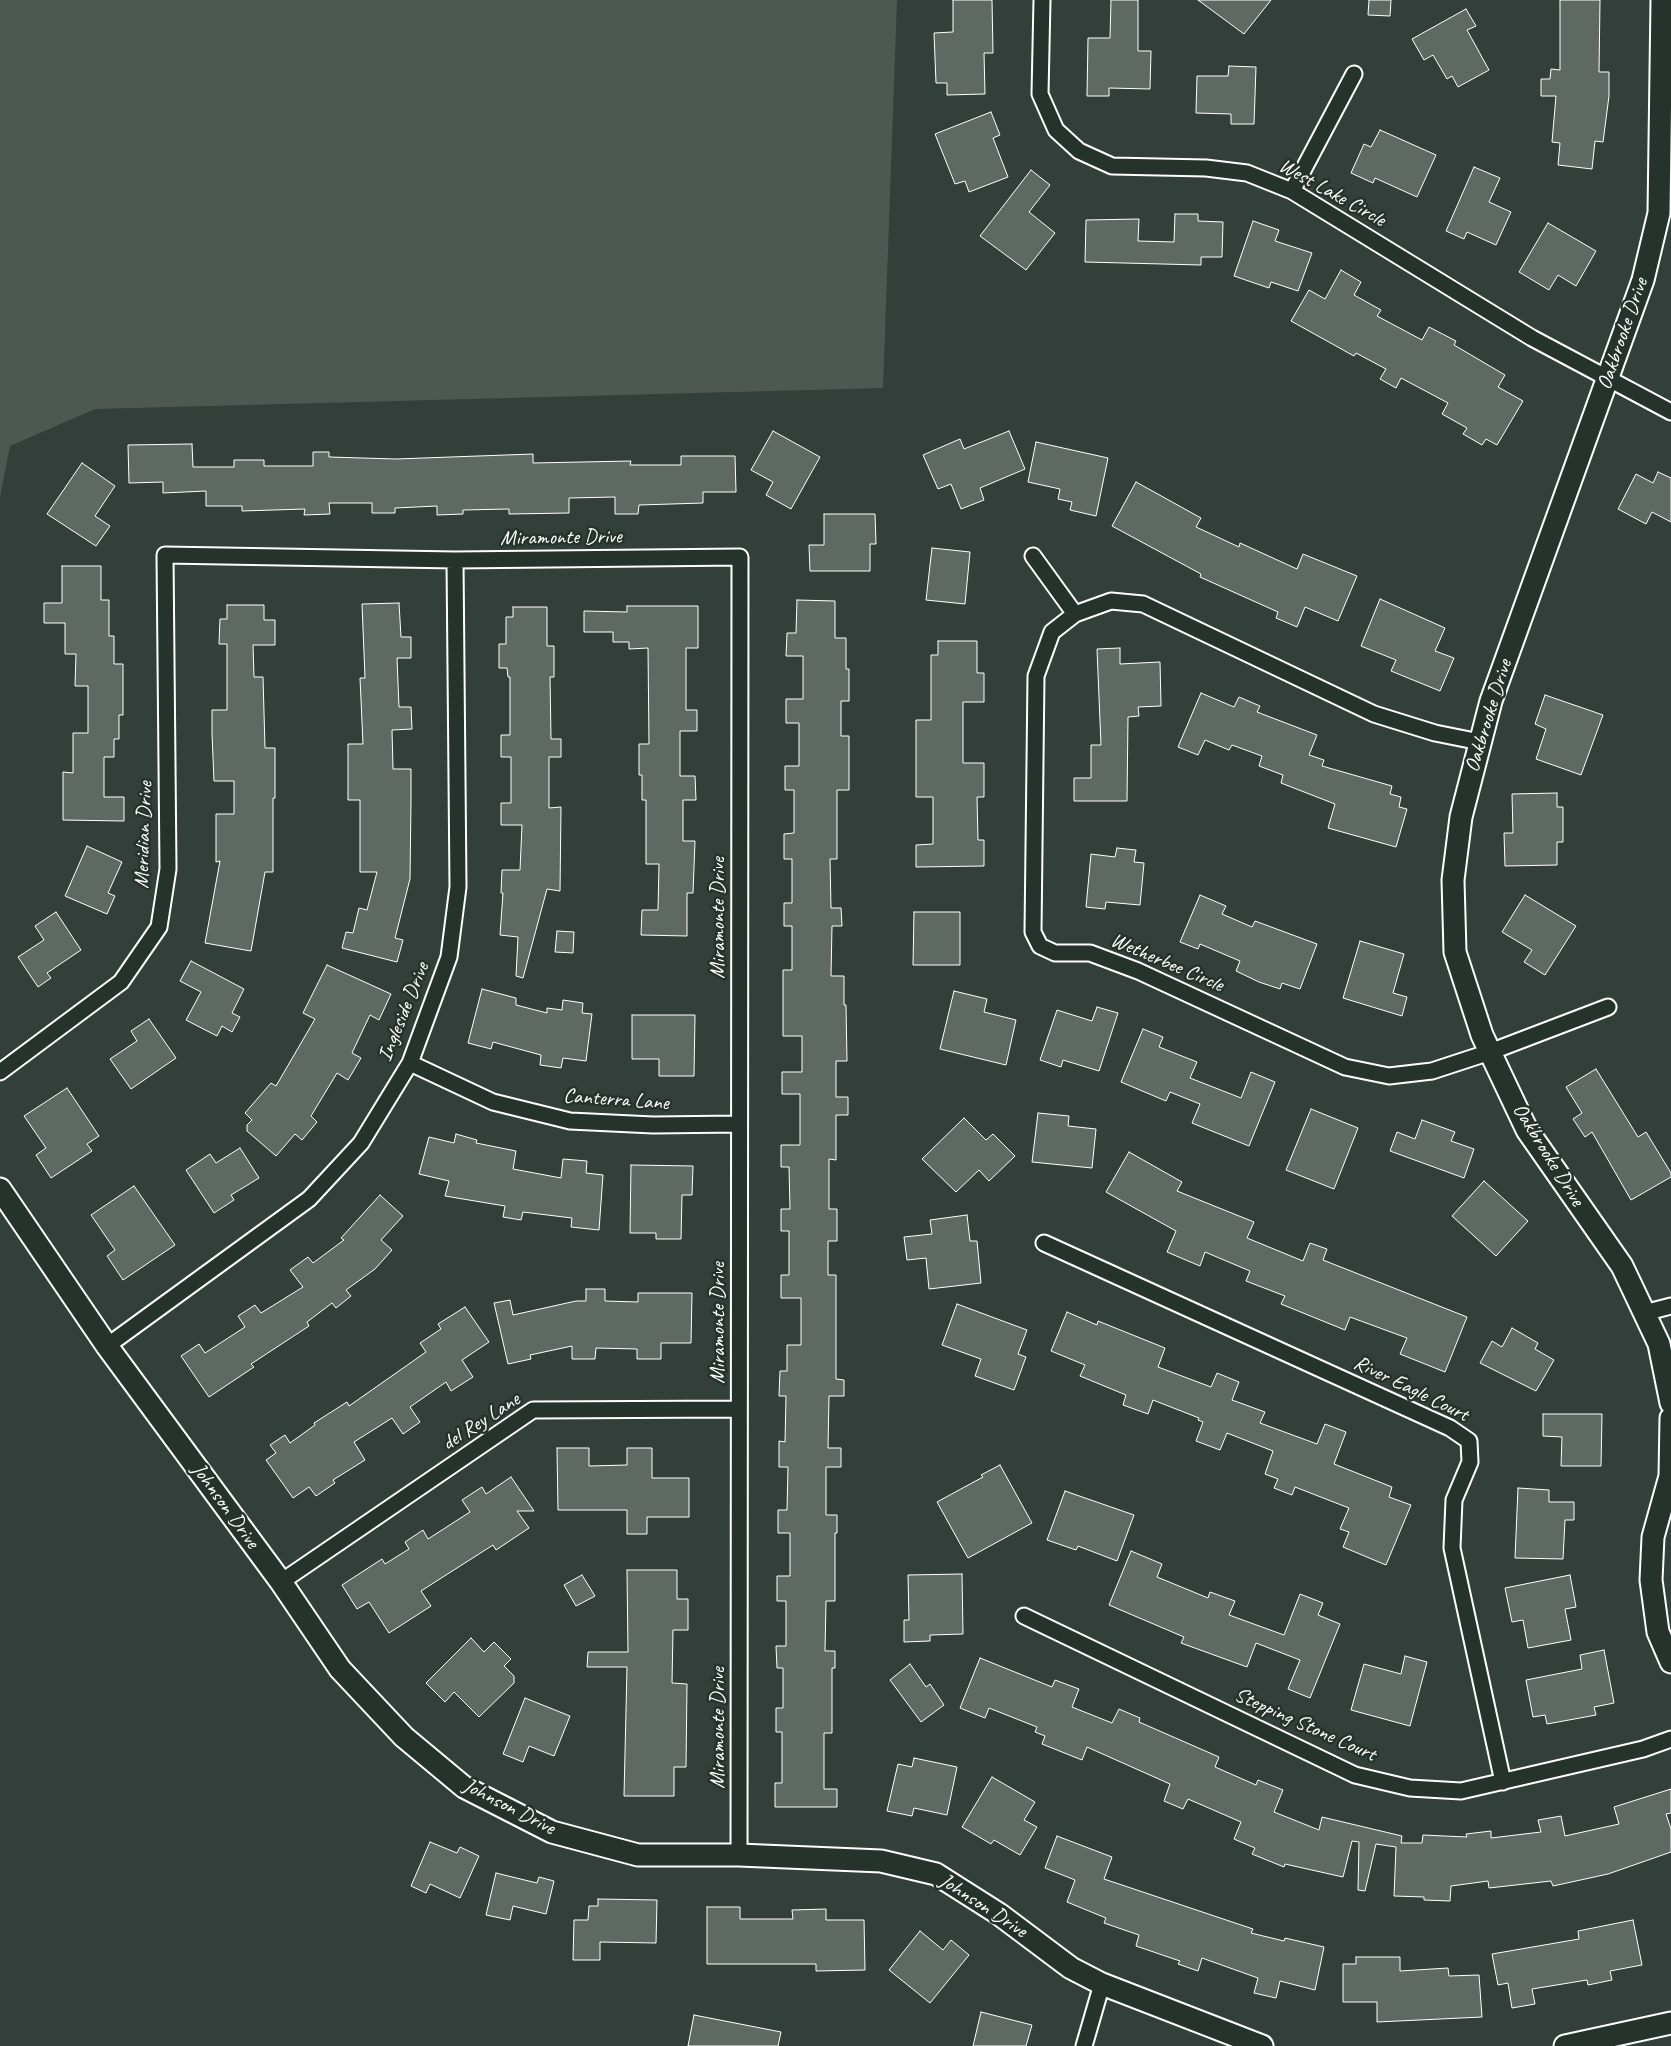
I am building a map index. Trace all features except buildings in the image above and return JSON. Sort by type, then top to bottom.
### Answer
[{"type":"street","name":"West Lake Circle","points":[[1042,0],[1040,94],[1056,130],[1078,151],[1112,166],[1206,168],[1247,173],[1292,191],[1532,338],[1671,412]]},
{"type":"street","name":"Oakbrooke Drive","points":[[1662,0],[1659,213],[1643,280],[1491,701],[1461,816],[1453,880],[1455,952],[1482,1035],[1528,1130],[1622,1266],[1659,1344],[1671,1403]]},
{"type":"street","points":[[1292,191],[1354,74]]},
{"type":"street","name":"Miramonte Drive","points":[[165,556],[455,560],[740,557],[739,1854]]},
{"type":"street","name":"Meridian Drive","points":[[0,1072],[121,982],[159,927],[168,869],[165,556]]},
{"type":"street","points":[[1034,556],[1075,614]]},
{"type":"street","name":"Ingleside Drive","points":[[108,1346],[309,1199],[361,1143],[410,1063],[448,957],[458,887],[455,560]]},
{"type":"street","name":"Wetherbee Circle","points":[[1480,742],[1435,733],[1374,714],[1143,604],[1111,600],[1075,614],[1052,632],[1036,676],[1033,932],[1040,946],[1055,953],[1090,953],[1138,970],[1345,1066],[1389,1076],[1432,1071],[1490,1052],[1608,1007]]},
{"type":"street","name":"Canterra Lane","points":[[410,1063],[493,1102],[570,1121],[653,1126],[739,1124]]},
{"type":"street","name":"Johnson Drive","points":[[0,1189],[108,1346],[281,1582],[340,1669],[404,1738],[464,1787],[552,1832],[638,1855],[739,1854],[881,1861],[936,1874],[999,1914],[1071,1968],[1102,1984],[1262,2046]]},
{"type":"street","name":"River Eagle Court","points":[[1044,1244],[1450,1428],[1469,1441],[1470,1462],[1454,1500],[1452,1548],[1503,1782]]},
{"type":"street","points":[[1644,1313],[1671,1306]]},
{"type":"street","name":"del Rey Lane","points":[[281,1582],[533,1410],[739,1409]]},
{"type":"street","points":[[1671,1418],[1670,1476],[1653,1537],[1651,1580],[1658,1632],[1671,1662]]},
{"type":"street","name":"Stepping Stone Court","points":[[1024,1616],[1354,1775],[1410,1788],[1461,1792],[1642,1749],[1671,1739]]},
{"type":"street","points":[[1084,2046],[1102,1984]]},
{"type":"street","points":[[1565,2046],[1671,2023]]},
{"type":"shaded area","points":[[0,0],[897,0],[883,388],[95,409],[10,446],[0,497]]}]
